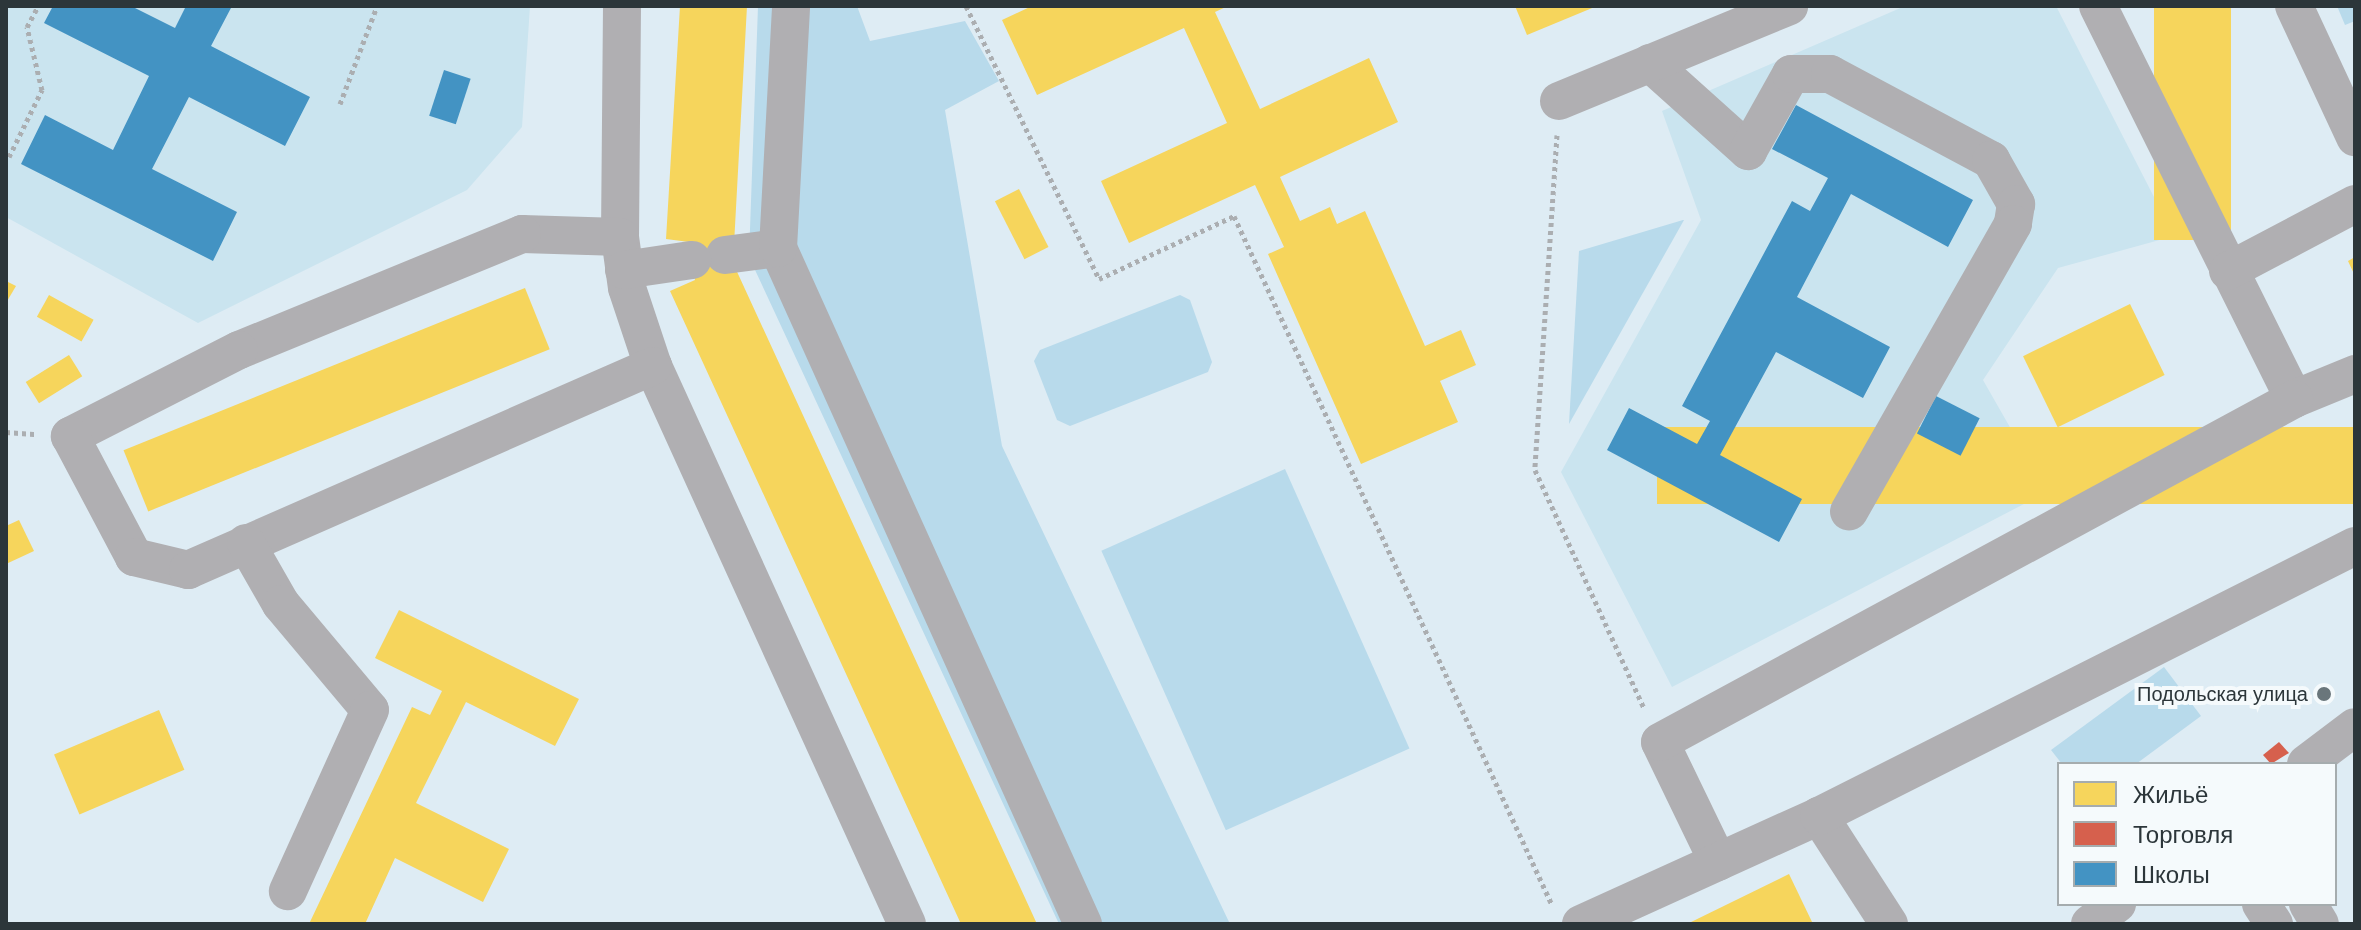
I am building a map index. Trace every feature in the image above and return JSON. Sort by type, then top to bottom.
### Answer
[{"type":"street","points":[[622,6],[622,254],[653,366],[907,924]]},
{"type":"street","points":[[791,6],[778,248],[1083,924]]},
{"type":"street","points":[[1559,101],[1789,6]]},
{"type":"street","points":[[2098,6],[2294,399]]},
{"type":"street","points":[[2294,6],[2355,137]]},
{"type":"street","points":[[1650,63],[1748,151],[1791,74],[1830,74],[1991,160],[2016,204],[2013,224],[1849,512]]},
{"type":"street","points":[[2228,271],[2355,204]]},
{"type":"street","points":[[653,366],[188,570],[134,557],[70,436],[239,350],[522,234],[622,254],[708,258],[778,248]]},
{"type":"street","points":[[1718,862],[1660,742],[2294,399],[2355,374]]},
{"type":"street","points":[[246,543],[281,604],[370,710],[288,891]]},
{"type":"street","points":[[1568,917],[1718,862],[1819,816],[2355,546]]},
{"type":"street","points":[[2309,762],[2355,727]]},
{"type":"street","points":[[1819,816],[1889,924]]},
{"type":"street","points":[[2090,924],[2114,906]]},
{"type":"street","points":[[2262,906],[2274,924]]},
{"type":"street","points":[[2309,906],[2320,924]]},
{"type":"path","points":[[9,157],[42,90],[27,27],[38,6]]},
{"type":"path","points":[[340,104],[377,6]]},
{"type":"path","points":[[966,6],[1099,279],[1234,216],[1568,917]]},
{"type":"path","points":[[1559,101],[1535,470],[1660,742]]},
{"type":"shaded area","points":[[6,6],[530,6],[522,127],[467,190],[198,323],[6,217]]},
{"type":"shaded area","points":[[758,6],[857,6],[870,41],[965,21],[999,81],[945,110],[1002,446],[1230,924],[1059,924],[749,257]]},
{"type":"shaded area","points":[[1905,6],[2056,6],[2174,236],[2058,268],[1983,380],[2047,492],[1672,687],[1561,472],[1701,220],[1662,111]]},
{"type":"shaded area","points":[[2337,6],[2355,6],[2355,21],[2345,25]]},
{"type":"shaded area","points":[[1684,220],[1569,424],[1579,251]]},
{"type":"shaded area","points":[[1180,295],[1190,300],[1212,362],[1208,372],[1070,426],[1057,420],[1034,361],[1040,350]]},
{"type":"shaded area","points":[[1285,469],[1409,749],[1226,830],[1101,551]]},
{"type":"shaded area","points":[[2164,667],[2201,716],[2139,762],[2060,762],[2051,750]]},
{"type":"building: Жильё","points":[[680,6],[747,6],[733,263],[1037,924],[961,924],[670,291],[695,280],[689,242],[666,239]]},
{"type":"building: Жильё","points":[[1032,6],[1228,6],[1215,12],[1260,109],[1369,58],[1398,122],[1280,177],[1300,221],[1330,207],[1337,224],[1365,211],[1425,346],[1461,330],[1476,365],[1440,381],[1458,422],[1361,464],[1268,254],[1284,247],[1255,185],[1129,243],[1101,181],[1227,123],[1184,28],[1037,95],[1002,20]]},
{"type":"building: Жильё","points":[[1515,6],[1597,6],[1527,35]]},
{"type":"building: Жильё","points":[[2154,6],[2231,6],[2231,240],[2154,240]]},
{"type":"building: Жильё","points":[[1019,189],[1049,247],[1024,259],[995,201]]},
{"type":"building: Жильё","points":[[2355,257],[2355,276],[2348,261]]},
{"type":"building: Жильё","points":[[6,281],[16,286],[6,303]]},
{"type":"building: Жильё","points":[[525,288],[550,349],[148,511],[124,450]]},
{"type":"building: Жильё","points":[[49,295],[94,320],[81,342],[37,317]]},
{"type":"building: Жильё","points":[[2130,304],[2165,375],[2058,427],[2023,356]]},
{"type":"building: Жильё","points":[[69,355],[82,376],[39,403],[26,382]]},
{"type":"building: Жильё","points":[[1657,427],[2355,427],[2355,504],[1657,504]]},
{"type":"building: Жильё","points":[[19,520],[34,551],[6,564],[6,526]]},
{"type":"building: Жильё","points":[[399,610],[579,699],[555,746],[466,702],[416,803],[509,849],[483,902],[395,858],[365,924],[309,924],[412,707],[430,715],[442,691],[375,658]]},
{"type":"building: Жильё","points":[[159,710],[184,770],[79,814],[54,755]]},
{"type":"building: Жильё","points":[[1789,874],[1813,924],[1687,924]]},
{"type":"building: Торговля","points":[[2279,742],[2289,753],[2274,762],[2269,762],[2263,755]]},
{"type":"building: Школы","points":[[53,6],[131,6],[175,28],[186,6],[232,6],[211,46],[310,97],[285,146],[189,97],[152,169],[237,212],[213,261],[21,164],[45,115],[113,150],[149,76],[44,23]]},
{"type":"building: Школы","points":[[444,70],[471,79],[456,124],[429,116]]},
{"type":"building: Школы","points":[[1796,105],[1973,200],[1948,247],[1851,194],[1797,297],[1890,347],[1863,398],[1776,352],[1720,455],[1802,499],[1779,542],[1607,450],[1629,408],[1697,444],[1710,421],[1682,406],[1792,201],[1810,211],[1828,178],[1772,149]]},
{"type":"building: Школы","points":[[1936,396],[1980,418],[1961,456],[1917,433]]},
{"type":"place","name":"Подольская улица","points":[[2324,694]]}]
